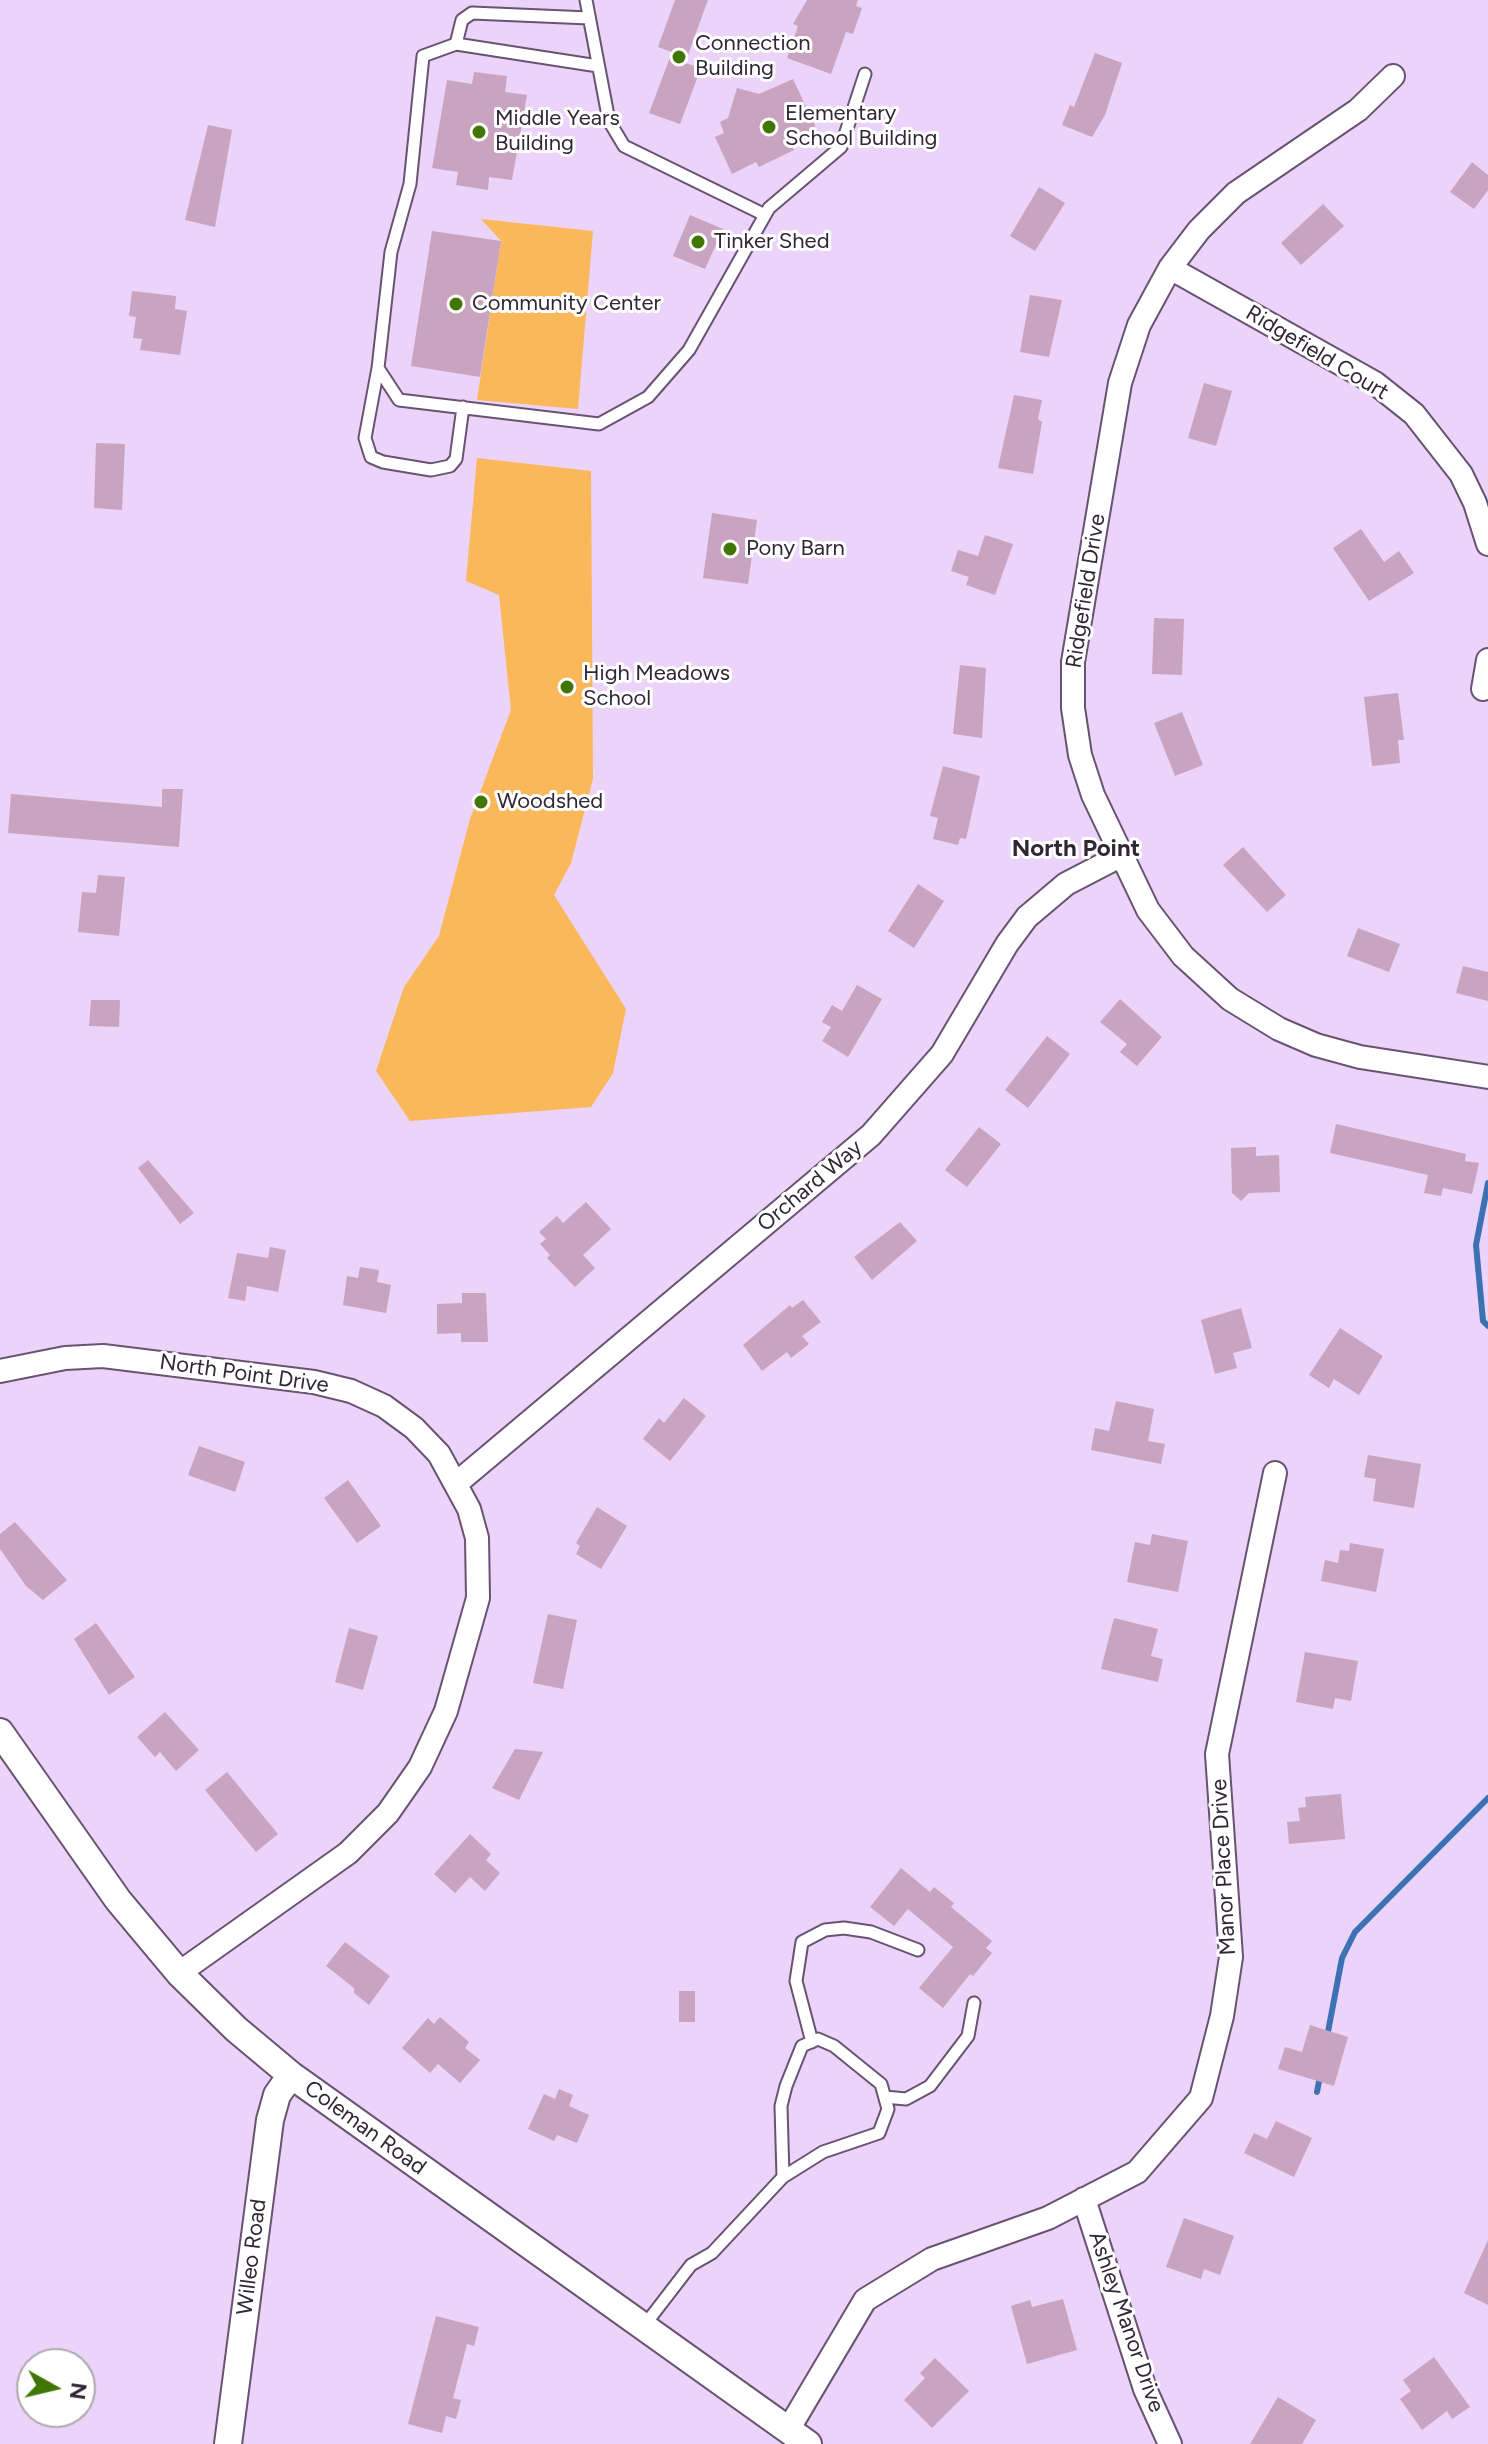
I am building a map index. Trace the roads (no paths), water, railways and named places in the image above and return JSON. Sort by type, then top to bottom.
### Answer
[{"type":"street","name":"Ridgefield Drive","points":[[1393,76],[1358,110],[1236,193],[1199,230],[1170,268],[1139,325],[1120,383],[1073,662],[1073,708],[1080,755],[1093,795],[1148,910],[1183,956],[1230,999],[1279,1029],[1316,1045],[1360,1057],[1488,1077]]},
{"type":"street","name":"Ridgefield Court","points":[[1170,268],[1375,383],[1414,414],[1461,474],[1475,503],[1488,544]]},
{"type":"street","points":[[1483,689],[1488,660]]},
{"type":"street","name":"Orchard Way","points":[[458,1482],[871,1135],[942,1054],[1027,917],[1066,884],[1120,856]]},
{"type":"street","name":"North Point Drive","points":[[0,1371],[65,1358],[103,1356],[326,1385],[351,1391],[384,1406],[414,1428],[439,1454],[458,1482],[477,1538],[478,1598],[446,1711],[420,1767],[388,1813],[348,1853],[179,1973]]},
{"type":"street","name":"Manor Place Drive","points":[[798,2437],[865,2300],[932,2259],[1048,2218],[1137,2172],[1201,2098],[1222,2016],[1231,1957],[1217,1754],[1275,1473]]},
{"type":"street","name":"Coleman Road","points":[[0,1732],[118,1900],[179,1973],[236,2029],[291,2075],[798,2437]]},
{"type":"street","name":"Willeo Road","points":[[228,2444],[270,2120],[277,2095],[291,2075]]},
{"type":"street","name":"Ashley Manor Drive","points":[[1084,2199],[1145,2389],[1170,2444]]},
{"type":"lane","points":[[586,0],[609,121],[624,146],[656,164],[728,193],[765,215]]},
{"type":"lane","points":[[456,44],[462,20],[472,13],[589,18]]},
{"type":"lane","points":[[463,407],[456,459],[450,466],[431,470],[371,457],[365,438],[378,368],[391,252],[410,184],[423,56],[456,44],[598,66]]},
{"type":"lane","points":[[378,368],[399,400],[599,424],[648,397],[689,350],[765,215],[841,147],[865,74]]},
{"type":"lane","points":[[812,2042],[796,1981],[802,1942],[825,1930],[844,1928],[871,1932],[918,1950]]},
{"type":"lane","points":[[885,2097],[906,2099],[930,2086],[968,2036],[974,2003]]},
{"type":"lane","points":[[644,2327],[691,2265],[712,2253],[783,2177],[823,2152],[879,2133],[888,2109],[881,2084],[834,2046],[818,2039],[802,2046],[792,2067],[781,2106],[783,2177]]},
{"type":"waterway","points":[[1488,1183],[1476,1245],[1483,1321],[1488,1326]]},
{"type":"waterway","points":[[1327,2037],[1342,1958],[1355,1932],[1488,1798]]},
{"type":"waterway","points":[[1317,2092],[1320,2076]]},
{"type":"place","name":"Connection Building","points":[[679,57]]},
{"type":"place","name":"Elementary School Building","points":[[769,127]]},
{"type":"place","name":"Middle Years Building","points":[[479,132]]},
{"type":"place","name":"Tinker Shed","points":[[698,242]]},
{"type":"place","name":"Community Center","points":[[456,304]]},
{"type":"place","name":"Pony Barn","points":[[730,549]]},
{"type":"place","name":"High Meadows School","points":[[567,687]]},
{"type":"place","name":"Woodshed","points":[[481,802]]},
{"type":"district","name":"North Point","points":[[1076,849]]}]
